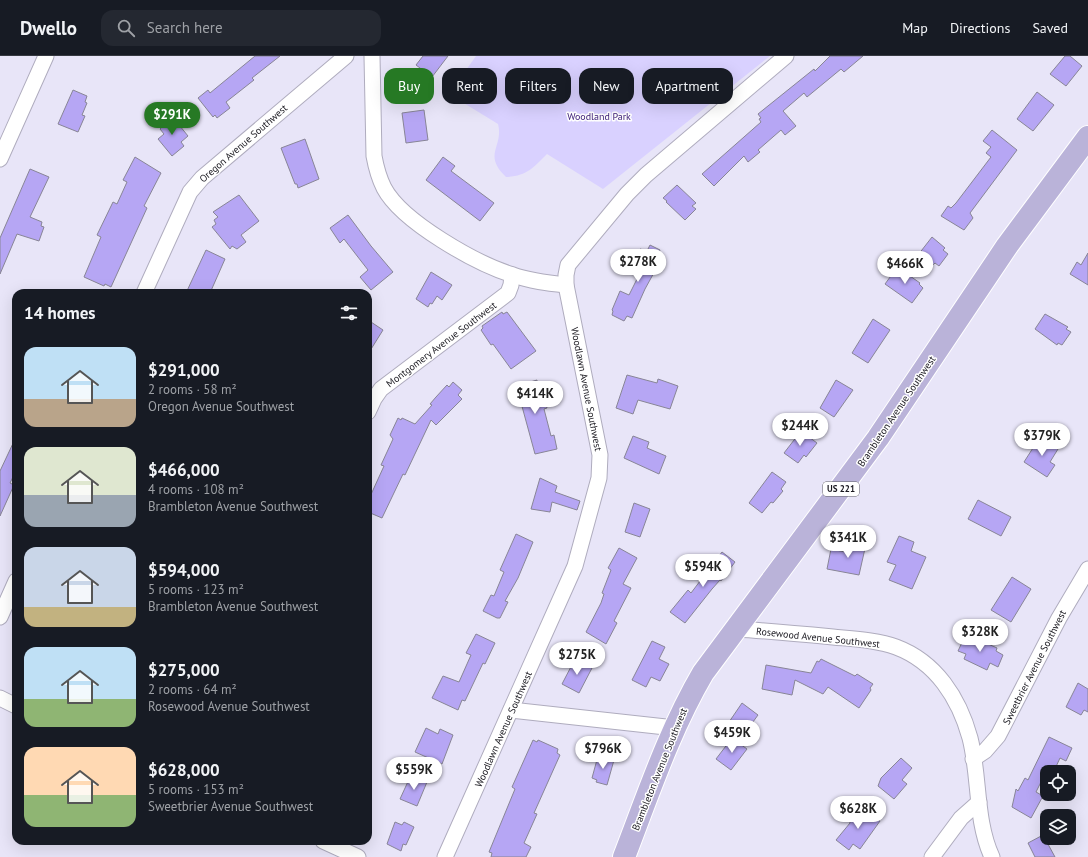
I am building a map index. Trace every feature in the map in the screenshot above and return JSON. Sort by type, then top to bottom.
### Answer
[{"type":"main road","name":"Brambleton Avenue Southwest","points":[[624,857],[675,728],[686,703],[703,673],[878,438],[1007,246],[1085,148]]},
{"type":"street","points":[[0,159],[46,56]]},
{"type":"street","name":"Oregon Avenue Southwest","points":[[146,289],[190,192],[202,178],[346,56]]},
{"type":"street","points":[[372,56],[373,145],[377,171],[384,189],[395,204],[410,217],[447,243],[487,265],[512,275],[540,282],[566,285],[568,265],[627,194],[664,159],[786,56]]},
{"type":"street","name":"Montgomery Avenue Southwest","points":[[372,403],[381,389],[508,293],[512,275]]},
{"type":"street","name":"Woodlawn Avenue Southwest","points":[[445,857],[576,566],[599,478],[600,455],[566,285]]},
{"type":"street","name":"Sweetbrier Avenue Southwest","points":[[973,759],[986,751],[998,736],[1059,618],[1088,569]]},
{"type":"street","points":[[0,617],[12,590]]},
{"type":"street","name":"Rosewood Avenue Southwest","points":[[736,629],[862,640],[895,646],[912,654],[936,674],[953,695],[963,718],[973,759],[986,840],[992,857]]},
{"type":"street","points":[[0,698],[12,704]]},
{"type":"street","points":[[511,710],[675,728]]},
{"type":"street","points":[[932,857],[961,818],[979,802]]},
{"type":"street","points":[[332,845],[358,857]]},
{"type":"green space","name":"Woodland Park","points":[[476,56],[770,56],[733,85],[733,68],[642,68],[642,104],[710,104],[603,189],[547,154],[525,173],[506,177],[495,162],[495,150],[499,132],[498,124],[465,104],[497,104],[497,68],[467,68]]},
{"type":"building","points":[[255,56],[280,56],[252,78],[254,80],[226,102],[230,108],[217,118],[215,115],[213,117],[198,98],[208,90],[210,93]]},
{"type":"building","points":[[423,56],[448,56],[434,74],[434,68],[420,68],[416,65]]},
{"type":"building","points":[[830,56],[863,56],[844,72],[841,69],[807,97],[804,93],[783,111],[796,126],[785,135],[781,130],[758,150],[760,152],[748,162],[744,156],[714,186],[702,174],[761,122],[759,119],[761,118],[758,114],[814,69],[815,71]]},
{"type":"building","points":[[1065,56],[1070,56],[1082,66],[1066,86],[1050,74]]},
{"type":"building","points":[[73,90],[87,96],[85,102],[87,103],[82,115],[85,116],[78,132],[58,124]]},
{"type":"building","points":[[1037,92],[1054,105],[1033,131],[1017,119]]},
{"type":"building","points":[[424,110],[428,140],[406,143],[402,113]]},
{"type":"building","points":[[171,115],[188,136],[181,142],[184,146],[172,156],[158,139],[164,134],[160,129],[163,126],[161,124]]},
{"type":"building","points":[[992,130],[1017,150],[970,213],[973,218],[964,230],[941,216],[948,206],[951,208],[956,203],[991,157],[986,153],[991,147],[983,141]]},
{"type":"building","points":[[305,139],[319,179],[298,188],[281,148]]},
{"type":"building","points":[[135,157],[161,173],[144,206],[147,208],[111,287],[105,284],[104,286],[84,277],[101,237],[97,235],[113,202],[117,204],[127,182],[123,180]]},
{"type":"building","points":[[443,157],[455,166],[451,171],[494,203],[480,221],[426,180]]},
{"type":"building","points":[[30,169],[49,177],[30,217],[42,222],[41,226],[44,227],[39,241],[17,234],[0,274],[0,238]]},
{"type":"building","points":[[677,185],[696,203],[692,206],[696,209],[685,220],[663,198]]},
{"type":"building","points":[[239,195],[259,221],[241,235],[246,242],[237,249],[232,246],[230,249],[212,227],[216,224],[214,220],[218,217],[213,212]]},
{"type":"building","points":[[348,215],[393,272],[372,289],[370,289],[360,277],[368,270],[344,239],[340,243],[330,228]]},
{"type":"building","points":[[932,237],[945,248],[943,250],[948,254],[939,266],[935,263],[932,266],[918,255]]},
{"type":"building","points":[[650,245],[660,250],[658,256],[662,258],[645,289],[632,318],[627,316],[624,321],[612,315],[612,310],[620,291],[629,295],[640,273],[632,269],[636,262],[634,261],[640,249],[647,251]]},
{"type":"building","points":[[206,250],[225,259],[212,289],[188,289]]},
{"type":"building","points":[[1088,253],[1088,285],[1070,274],[1077,262],[1081,265]]},
{"type":"building","points":[[896,269],[899,271],[900,269],[920,283],[919,284],[923,288],[912,303],[885,284]]},
{"type":"building","points":[[431,272],[452,285],[442,300],[437,296],[428,307],[416,299]]},
{"type":"building","points":[[502,312],[503,314],[507,312],[536,351],[511,369],[493,344],[491,345],[481,330],[483,328],[482,326]]},
{"type":"building","points":[[1045,314],[1068,327],[1066,329],[1071,332],[1062,345],[1058,343],[1057,345],[1035,329]]},
{"type":"building","points":[[873,319],[890,330],[868,363],[852,353]]},
{"type":"building","points":[[372,323],[383,330],[372,348]]},
{"type":"building","points":[[627,375],[657,383],[658,379],[678,386],[670,409],[638,400],[633,414],[616,408]]},
{"type":"building","points":[[537,380],[537,383],[540,382],[547,408],[544,409],[551,436],[554,435],[557,449],[535,454],[520,399],[514,401],[510,388]]},
{"type":"building","points":[[836,380],[853,390],[834,417],[820,408]]},
{"type":"building","points":[[453,382],[462,390],[458,395],[462,399],[436,425],[431,420],[405,475],[403,474],[382,518],[372,514],[372,492],[384,466],[381,465],[393,439],[390,435],[398,418],[401,420],[402,418],[415,424],[447,385],[449,387]]},
{"type":"building","points":[[801,431],[817,443],[806,457],[804,455],[798,463],[784,453]]},
{"type":"building","points":[[633,436],[649,442],[647,448],[666,456],[659,474],[624,458]]},
{"type":"building","points":[[1040,437],[1058,449],[1050,462],[1055,465],[1047,477],[1024,462]]},
{"type":"building","points":[[12,446],[12,479],[10,483],[12,484],[12,489],[0,516],[0,471]]},
{"type":"building","points":[[772,472],[786,482],[781,489],[783,491],[762,513],[749,503]]},
{"type":"building","points":[[540,478],[557,486],[555,492],[580,501],[577,510],[552,502],[550,512],[531,509]]},
{"type":"building","points":[[978,500],[1011,517],[1001,536],[968,519]]},
{"type":"building","points":[[634,503],[650,509],[640,537],[625,532]]},
{"type":"building","points":[[516,534],[533,542],[518,578],[505,601],[508,602],[500,618],[497,618],[483,611],[491,595],[494,596],[504,572],[500,570]]},
{"type":"building","points":[[899,536],[914,542],[911,551],[926,557],[912,589],[889,580],[896,565],[887,562]]},
{"type":"building","points":[[852,542],[866,544],[859,575],[827,569],[831,549],[850,553]]},
{"type":"building","points":[[619,548],[637,558],[623,584],[631,588],[614,621],[617,623],[606,644],[586,632],[601,603],[604,594],[602,593],[611,570],[608,568]]},
{"type":"building","points":[[722,552],[735,562],[721,581],[720,580],[712,589],[685,623],[670,612],[688,590],[691,593]]},
{"type":"building","points":[[1012,577],[1031,589],[1011,622],[991,610]]},
{"type":"building","points":[[476,634],[495,643],[485,664],[483,663],[465,701],[462,700],[458,710],[432,698],[443,676],[459,682],[471,655],[466,653]]},
{"type":"building","points":[[966,634],[997,648],[996,651],[1003,655],[998,667],[990,663],[987,670],[964,659],[966,654],[958,651]]},
{"type":"building","points":[[652,641],[665,647],[659,659],[669,664],[660,681],[651,677],[646,687],[632,680]]},
{"type":"building","points":[[575,659],[592,668],[579,693],[562,684]]},
{"type":"building","points":[[821,659],[855,676],[857,674],[873,684],[870,688],[871,690],[859,708],[828,687],[823,694],[795,680],[792,695],[762,689],[766,665],[811,673],[817,661],[819,662]]},
{"type":"building","points":[[1078,683],[1088,689],[1088,712],[1084,710],[1081,715],[1066,707]]},
{"type":"building","points":[[742,703],[758,715],[742,737],[727,725]]},
{"type":"building","points":[[426,728],[438,734],[440,729],[453,735],[442,764],[415,752]]},
{"type":"building","points":[[1049,737],[1072,748],[1066,761],[1060,758],[1057,765],[1040,765],[1040,784],[1036,792],[1040,794],[1040,801],[1031,818],[1012,807],[1016,789],[1018,791],[1025,778],[1028,780]]},
{"type":"building","points":[[732,738],[747,749],[731,770],[716,759]]},
{"type":"building","points":[[533,740],[537,742],[538,740],[558,749],[557,753],[560,755],[534,813],[537,814],[524,843],[531,847],[526,857],[491,857],[492,853],[489,852],[515,789],[512,787]]},
{"type":"building","points":[[598,756],[614,760],[607,785],[596,782],[597,780],[592,778]]},
{"type":"building","points":[[901,758],[912,768],[902,780],[907,784],[894,799],[878,786],[881,778]]},
{"type":"building","points":[[411,775],[427,782],[417,806],[400,799]]},
{"type":"building","points":[[862,807],[880,821],[860,849],[853,844],[849,850],[836,840],[850,823],[849,816],[856,816]]},
{"type":"building","points":[[395,822],[402,825],[404,822],[414,827],[406,845],[403,844],[401,851],[387,844]]},
{"type":"building","points":[[1040,837],[1040,845],[1048,845],[1055,857],[1035,857],[1028,843]]}]
